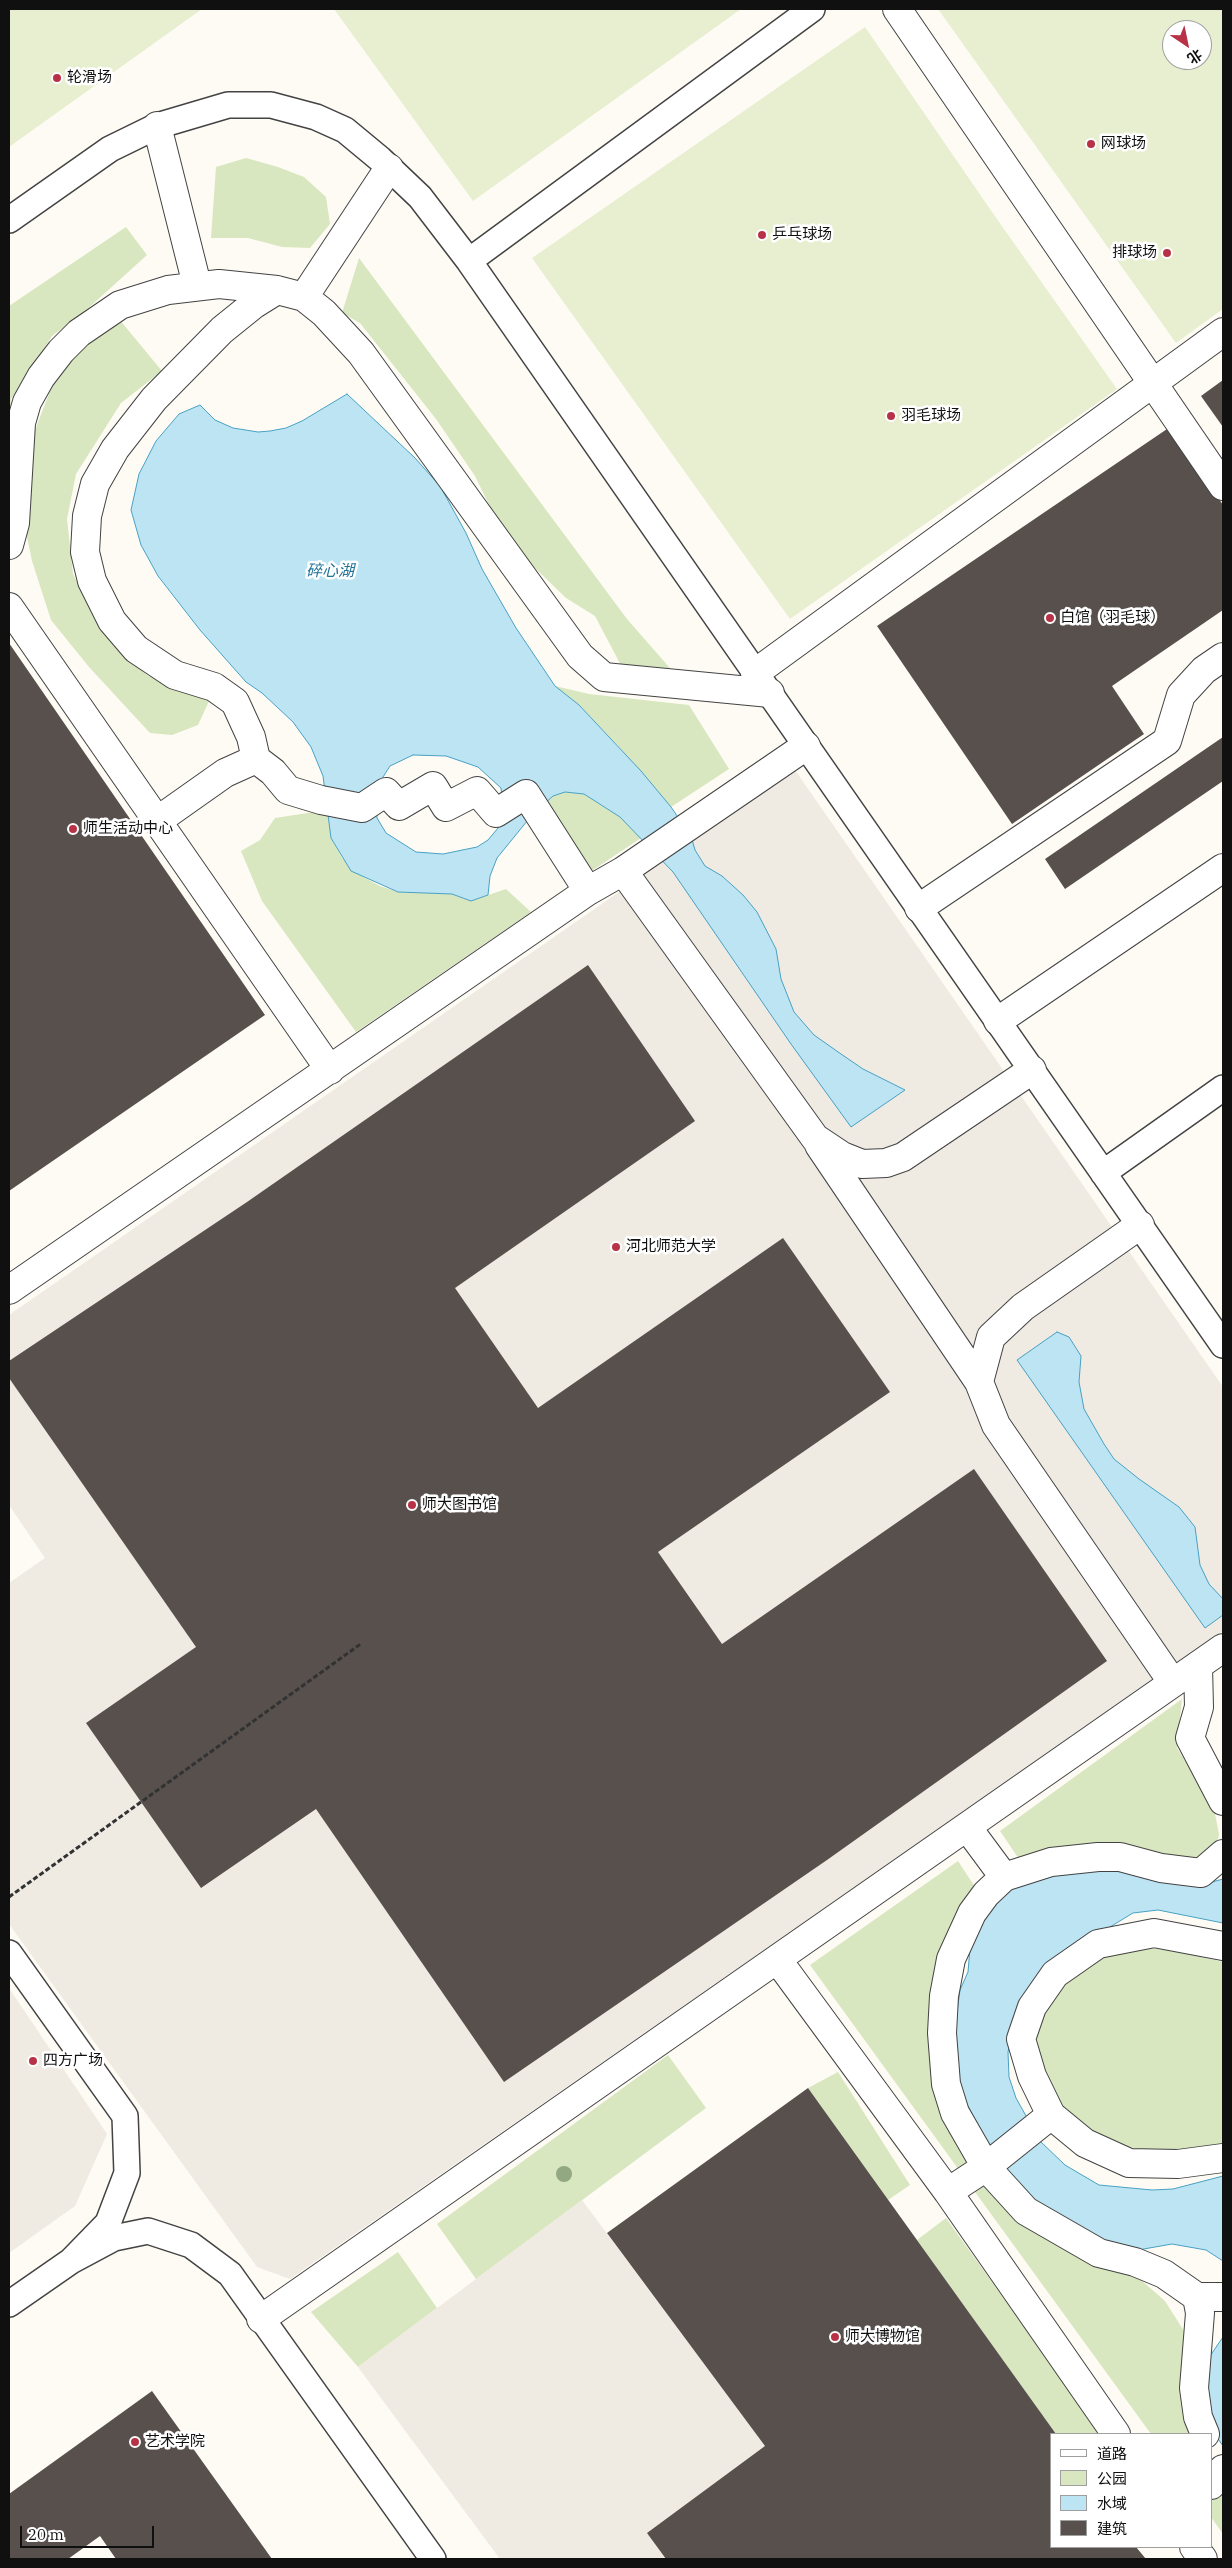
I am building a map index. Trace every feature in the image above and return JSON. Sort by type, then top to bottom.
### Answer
[{"type":"street","points":[[898,9],[1223,486]]},
{"type":"street","points":[[157,126],[197,286]]},
{"type":"street","points":[[304,297],[389,168]]},
{"type":"street","points":[[9,544],[15,523],[21,423],[27,402],[46,370],[79,333],[120,305],[168,290],[219,284],[276,290],[304,297],[324,313],[361,353],[580,656],[604,677],[762,683],[1153,383],[1223,332]]},
{"type":"street","points":[[276,290],[253,305],[222,330],[154,399],[115,449],[95,484],[86,516],[85,552],[92,582],[112,621],[136,649],[175,675],[214,687],[235,702],[251,737],[256,758],[273,772],[288,790],[362,808],[386,792],[398,806],[433,786],[446,807],[477,791],[496,813],[526,794],[588,892]]},
{"type":"street","points":[[9,607],[330,1070]]},
{"type":"street","points":[[919,908],[1167,741],[1181,696],[1204,670],[1223,657]]},
{"type":"street","points":[[9,1290],[588,892],[623,871],[806,746]]},
{"type":"street","points":[[157,821],[225,773],[256,758]]},
{"type":"street","points":[[998,1021],[1223,868]]},
{"type":"street","points":[[623,871],[815,1138],[979,1382],[996,1425],[1173,1683]]},
{"type":"street","points":[[815,1138],[842,1156],[862,1164],[886,1162],[903,1157],[1032,1070]]},
{"type":"street","points":[[979,1382],[992,1337],[1023,1307],[1140,1225]]},
{"type":"street","points":[[261,2320],[1223,1648]]},
{"type":"street","points":[[1198,1666],[1199,1707],[1190,1738],[1223,1801]]},
{"type":"street","points":[[967,1827],[1004,1877]]},
{"type":"street","points":[[1205,2433],[1198,2417],[1194,2388],[1200,2313],[1210,2297],[1135,2262],[1099,2253],[1026,2211],[990,2165],[955,2113],[946,2084],[942,2034],[944,1996],[950,1959],[962,1930],[986,1894],[1004,1877],[1051,1862],[1098,1858],[1120,1858],[1161,1868],[1200,1873],[1223,1854]]},
{"type":"street","points":[[1223,1946],[1154,1932],[1098,1944],[1055,1974],[1032,2007],[1021,2039],[1046,2119],[1084,2143],[1130,2164],[1178,2164],[1223,2158]]},
{"type":"street","points":[[777,1959],[948,2192],[1115,2433]]},
{"type":"street","points":[[948,2192],[990,2165],[1046,2119]]},
{"type":"street","points":[[1212,2447],[1223,2459]]},
{"type":"street","points":[[1212,2484],[1223,2469]]},
{"type":"street","points":[[1195,2548],[1203,2559]]},
{"type":"lane","points":[[469,261],[812,9]]},
{"type":"lane","points":[[9,220],[110,149],[157,126],[228,105],[271,105],[316,118],[345,130],[389,168],[420,197],[469,261],[1223,1345]]},
{"type":"lane","points":[[1103,1173],[1223,1088]]},
{"type":"lane","points":[[9,1953],[124,2116],[127,2174],[108,2223],[71,2261]]},
{"type":"lane","points":[[9,2304],[71,2261],[114,2238],[148,2231],[191,2244],[230,2274],[433,2559]]},
{"type":"path","points":[[9,1897],[362,1643]]},
{"type":"green space","name":"轮滑场","points":[[9,9],[202,9],[9,147]]},
{"type":"green space","points":[[334,9],[741,9],[473,201]]},
{"type":"green space","points":[[938,9],[1223,9],[1223,309],[1176,343]]},
{"type":"green space","points":[[865,27],[1117,389],[790,619],[532,258]]},
{"type":"green space","points":[[246,158],[304,177],[326,197],[330,224],[310,248],[282,247],[248,238],[211,238],[216,167]]},
{"type":"green space","points":[[126,227],[147,255],[84,312],[52,336],[11,399],[9,434],[9,306]]},
{"type":"green space","points":[[359,258],[627,619],[676,675],[625,673],[595,616],[566,598],[506,540],[475,476],[436,419],[360,323],[342,313]]},
{"type":"green space","points":[[119,319],[162,371],[121,403],[76,474],[67,519],[73,574],[94,616],[115,647],[148,676],[211,697],[198,725],[172,735],[150,733],[89,667],[51,620],[32,561],[24,523],[27,451],[55,378],[87,341]]},
{"type":"green space","points":[[555,686],[589,694],[689,705],[729,769],[671,807],[579,705]]},
{"type":"green space","points":[[565,792],[584,794],[620,817],[641,838],[572,884],[543,804],[553,796]]},
{"type":"green space","points":[[327,810],[331,838],[342,858],[363,877],[380,886],[398,892],[452,894],[471,901],[506,889],[531,912],[356,1032],[262,901],[241,851],[260,840],[275,818]]},
{"type":"green space","points":[[1182,1699],[1177,1748],[1213,1804],[1219,1834],[1216,1851],[1200,1863],[1023,1865],[1000,1831]]},
{"type":"green space","points":[[958,1861],[977,1890],[929,2026],[931,2069],[942,2111],[961,2152],[989,2191],[1025,2219],[1108,2267],[1141,2280],[1165,2301],[1184,2331],[1193,2433],[1150,2433],[810,1965]]},
{"type":"green space","points":[[1123,1947],[1171,1950],[1223,1962],[1223,2145],[1198,2152],[1152,2152],[1125,2146],[1074,2124],[1040,2076],[1035,2039],[1043,2011],[1060,1980],[1088,1958]]},
{"type":"green space","points":[[668,2055],[706,2108],[476,2279],[437,2224]]},
{"type":"green space","points":[[838,2072],[910,2185],[888,2200],[808,2088]]},
{"type":"green space","points":[[946,2218],[1100,2433],[1055,2433],[917,2240]]},
{"type":"green space","points":[[398,2252],[437,2308],[358,2367],[311,2312]]},
{"type":"green space","points":[[1212,2464],[1223,2478],[1223,2534],[1212,2518]]},
{"type":"shaded area","points":[[795,770],[1223,1387],[1223,1631],[290,2279],[257,2267],[9,1924],[9,1583],[45,1558],[9,1505],[9,1315]]},
{"type":"shaded area","name":"四方广场","points":[[9,1988],[107,2134],[75,2206],[9,2253]]},
{"type":"shaded area","points":[[582,2200],[765,2446],[648,2533],[666,2559],[500,2559],[358,2367]]},
{"type":"water","name":"碎心湖","points":[[347,394],[415,458],[440,486],[466,533],[482,569],[516,628],[555,686],[579,705],[641,771],[671,807],[691,836],[695,850],[705,866],[722,876],[743,895],[757,912],[776,949],[781,979],[794,1012],[814,1035],[841,1054],[863,1069],[905,1090],[851,1127],[791,1044],[673,872],[620,817],[584,794],[565,792],[553,796],[532,815],[497,858],[490,876],[488,895],[471,901],[452,894],[398,892],[351,871],[331,838],[323,776],[311,747],[293,722],[262,693],[246,682],[200,630],[158,576],[141,545],[131,510],[139,474],[156,441],[179,414],[200,405],[215,420],[233,428],[258,432],[286,428],[302,421]],"holes":[[[413,755],[446,756],[478,767],[501,788],[504,814],[498,828],[488,840],[477,847],[443,854],[416,852],[386,833],[377,818],[376,788],[390,766]]]},
{"type":"water","points":[[1057,1332],[1069,1337],[1081,1356],[1079,1382],[1084,1409],[1114,1459],[1179,1507],[1195,1527],[1200,1565],[1209,1584],[1223,1599],[1223,1615],[1205,1628],[1017,1360]]},
{"type":"water","points":[[1103,1867],[1212,1882],[1223,1879],[1223,1923],[1158,1910],[1133,1913],[1100,1933],[1019,2009],[1008,2052],[1009,2077],[1016,2098],[1040,2141],[1065,2165],[1099,2185],[1152,2190],[1173,2189],[1223,2176],[1223,2261],[1206,2250],[1172,2244],[1138,2250],[1121,2249],[1051,2218],[997,2160],[962,2095],[957,2078],[955,2040],[957,2012],[960,1990],[968,1972],[971,1936],[978,1918],[1024,1878]]},
{"type":"water","points":[[1223,2337],[1223,2446],[1207,2423],[1204,2372],[1210,2356]]},
{"type":"building","points":[[1223,380],[1223,427],[1201,396]]},
{"type":"building","name":"白馆（羽毛球）","points":[[1170,427],[1223,505],[1223,610],[1112,686],[1144,734],[1012,824],[877,626]]},
{"type":"building","name":"师生活动中心","points":[[9,643],[265,1015],[9,1191]]},
{"type":"building","points":[[1223,737],[1223,781],[1065,889],[1045,859]]},
{"type":"building","name":"师大图书馆","points":[[588,965],[695,1121],[455,1288],[538,1408],[783,1238],[890,1392],[658,1552],[722,1644],[974,1469],[1107,1661],[827,1860],[504,2082],[316,1809],[201,1888],[86,1723],[196,1647],[9,1378],[9,1361],[247,1202]]},
{"type":"building","name":"师大博物馆","points":[[808,2088],[1055,2433],[1050,2433],[1050,2548],[1137,2548],[1146,2559],[666,2559],[647,2533],[765,2446],[607,2233]]},
{"type":"building","name":"艺术学院","points":[[152,2391],[272,2559],[116,2559],[100,2536],[68,2559],[9,2559],[9,2494]]},
{"type":"place","name":"轮滑场","points":[[57,78]]},
{"type":"place","name":"网球场","points":[[1091,144]]},
{"type":"place","name":"乒乓球场","points":[[762,235]]},
{"type":"place","name":"排球场","points":[[1167,253]]},
{"type":"place","name":"羽毛球场","points":[[891,416]]},
{"type":"place","name":"白馆（羽毛球）","points":[[1050,618]]},
{"type":"place","name":"师生活动中心","points":[[73,829]]},
{"type":"place","name":"河北师范大学","points":[[616,1247]]},
{"type":"place","name":"师大图书馆","points":[[412,1505]]},
{"type":"place","name":"四方广场","points":[[33,2061]]},
{"type":"place","name":"师大博物馆","points":[[835,2337]]},
{"type":"place","name":"艺术学院","points":[[135,2442]]}]
